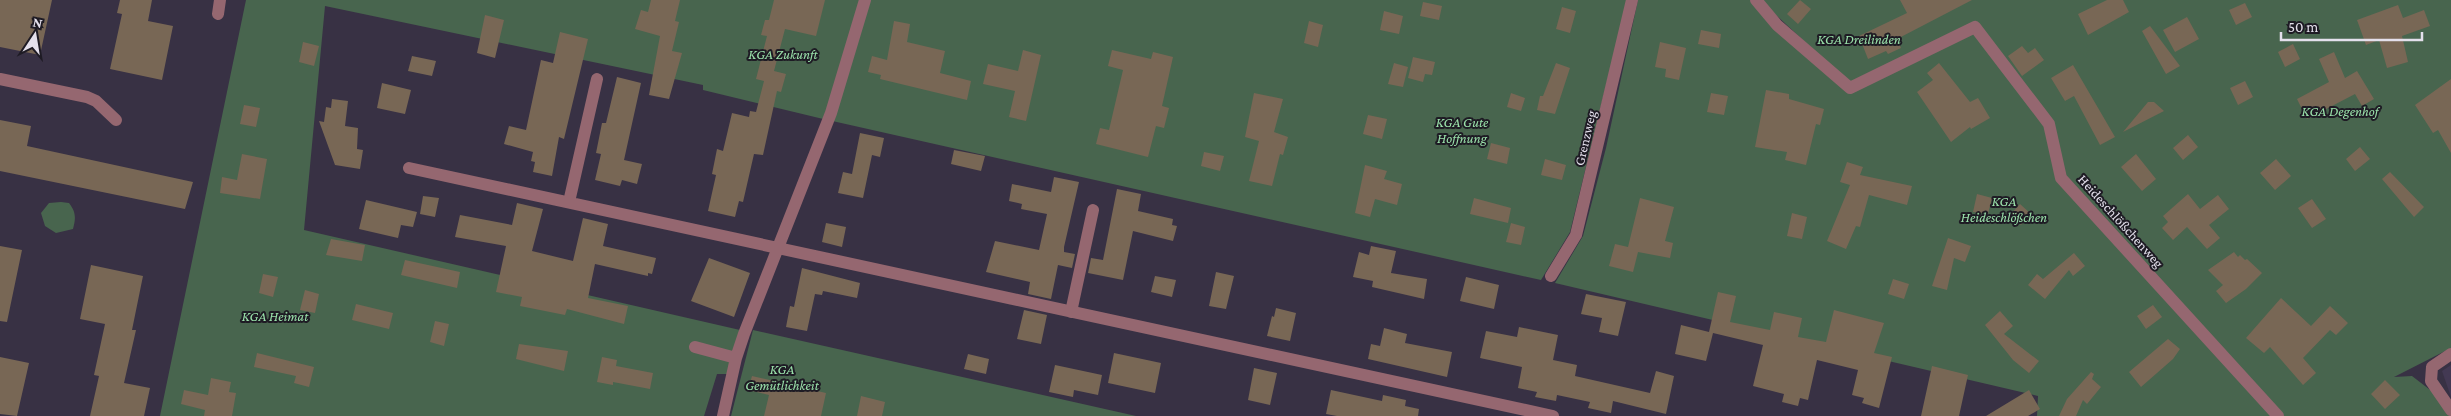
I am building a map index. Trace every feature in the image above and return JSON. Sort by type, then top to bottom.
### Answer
[{"type":"street","points":[[218,14],[220,0]]},
{"type":"street","points":[[723,416],[736,358],[831,113],[865,0]]},
{"type":"street","name":"Grenzweg","points":[[1551,276],[1576,235],[1632,0]]},
{"type":"street","name":"Heideschlößchenweg","points":[[1756,0],[1777,25],[1850,88],[1975,27],[2049,124],[2062,178],[2278,416]]},
{"type":"street","points":[[0,78],[87,97],[96,101],[116,120]]},
{"type":"street","points":[[569,202],[596,79]]},
{"type":"street","points":[[410,168],[1552,416]]},
{"type":"street","points":[[1071,312],[1093,210]]},
{"type":"street","points":[[695,347],[736,358]]},
{"type":"street","points":[[2451,354],[2432,367],[2431,381],[2451,410]]},
{"type":"shaded area","points":[[2451,365],[2451,397],[2442,371]]},
{"type":"green space","points":[[246,0],[1627,0],[1570,232],[1541,280],[819,118],[703,90],[703,85],[325,6],[304,230],[740,330],[727,374],[717,374],[704,416],[160,416]]},
{"type":"green space","name":"KGA Heideschlößchen","points":[[1638,0],[1757,0],[1819,55],[1760,0],[2451,0],[2451,348],[2394,377],[2412,376],[2451,406],[2451,416],[2037,416],[2038,396],[1555,283],[1583,236],[1606,148]]},
{"type":"green space","points":[[49,203],[69,203],[75,215],[75,222],[73,229],[56,233],[45,226],[41,213]]},
{"type":"green space","name":"KGA Gemütlichkeit","points":[[753,330],[1136,416],[731,416]]},
{"type":"building","points":[[0,0],[52,0],[40,55],[0,47]]},
{"type":"building","points":[[120,0],[152,0],[148,21],[173,26],[162,80],[110,69],[122,14],[117,13]]},
{"type":"building","points":[[651,0],[680,0],[675,21],[679,22],[672,51],[682,53],[669,99],[649,95],[660,36],[635,29],[641,10],[648,12]]},
{"type":"building","points":[[774,0],[825,0],[816,36],[785,29],[774,71],[786,74],[781,92],[777,91],[763,155],[754,154],[743,202],[739,201],[735,217],[708,211],[716,175],[712,174],[717,149],[723,151],[732,113],[749,117],[750,111],[756,112],[764,81],[756,79],[767,36],[761,35],[765,20],[769,20]]},
{"type":"building","points":[[1800,0],[1811,9],[1798,24],[1787,14]]},
{"type":"building","points":[[1900,0],[1972,0],[1897,39],[1901,48],[1888,54],[1886,51],[1868,59],[1859,36],[1907,13]]},
{"type":"building","points":[[2107,0],[2123,0],[2129,12],[2088,35],[2078,14]]},
{"type":"building","points":[[1423,2],[1442,6],[1439,20],[1420,16]]},
{"type":"building","points":[[2245,3],[2252,17],[2236,25],[2229,10]]},
{"type":"building","points":[[2398,5],[2403,18],[2424,10],[2430,26],[2402,36],[2408,62],[2387,68],[2379,40],[2366,45],[2357,20]]},
{"type":"building","points":[[1562,7],[1576,11],[1570,33],[1556,29]]},
{"type":"building","points":[[1384,11],[1403,16],[1399,34],[1380,30]]},
{"type":"building","points":[[485,15],[504,20],[495,58],[477,53]]},
{"type":"building","points":[[2187,17],[2199,39],[2175,52],[2163,30]]},
{"type":"building","points":[[894,21],[910,24],[907,42],[945,51],[940,73],[971,81],[967,100],[880,79],[881,75],[868,72],[872,56],[887,60]]},
{"type":"building","points":[[1309,21],[1323,25],[1318,47],[1304,43]]},
{"type":"building","points":[[2150,26],[2180,66],[2166,74],[2142,31]]},
{"type":"building","points":[[1701,30],[1721,34],[1719,48],[1698,44]]},
{"type":"building","points":[[560,32],[588,39],[564,139],[559,137],[552,176],[533,172],[535,162],[531,161],[533,152],[504,144],[509,126],[526,130],[541,60],[553,63]]},
{"type":"building","points":[[303,42],[319,46],[314,66],[299,62]]},
{"type":"building","points":[[1660,42],[1686,48],[1679,80],[1665,77],[1666,69],[1655,67]]},
{"type":"building","points":[[2293,44],[2300,59],[2285,67],[2278,52]]},
{"type":"building","points":[[2022,46],[2028,53],[2035,48],[2044,60],[2022,76],[2008,56]]},
{"type":"building","points":[[1023,50],[1041,55],[1026,121],[1009,117],[1015,91],[983,84],[988,64],[1018,71]]},
{"type":"building","points":[[1112,50],[1151,59],[1153,52],[1173,57],[1162,106],[1169,108],[1164,128],[1156,126],[1148,157],[1096,144],[1100,128],[1109,130],[1123,70],[1108,66]]},
{"type":"building","points":[[2334,52],[2345,78],[2357,71],[2374,99],[2362,106],[2355,94],[2307,119],[2297,99],[2329,82],[2319,59]]},
{"type":"building","points":[[412,56],[436,61],[432,76],[408,71]]},
{"type":"building","points":[[1413,57],[1435,62],[1432,75],[1425,74],[1423,82],[1408,78]]},
{"type":"building","points":[[1394,63],[1408,67],[1403,87],[1388,84]]},
{"type":"building","points":[[1556,63],[1570,68],[1555,114],[1537,110],[1540,96],[1543,96]]},
{"type":"building","points":[[1939,63],[1970,102],[1978,98],[1990,118],[1971,129],[1970,127],[1951,142],[1917,92],[1933,80],[1927,73]]},
{"type":"building","points":[[2073,65],[2115,137],[2100,145],[2074,96],[2065,101],[2051,78]]},
{"type":"building","points":[[617,77],[641,83],[624,160],[642,164],[637,184],[622,180],[620,186],[595,180],[601,154],[596,153],[602,123],[606,123]]},
{"type":"building","points":[[2451,79],[2451,153],[2438,130],[2433,133],[2415,105]]},
{"type":"building","points":[[2245,81],[2253,97],[2238,105],[2230,88]]},
{"type":"building","points":[[382,83],[411,90],[405,114],[377,108]]},
{"type":"building","points":[[1766,90],[1789,94],[1789,99],[1824,109],[1820,125],[1816,124],[1806,165],[1785,160],[1787,152],[1755,147]]},
{"type":"building","points":[[1254,93],[1283,99],[1274,132],[1288,137],[1283,155],[1280,154],[1272,186],[1249,181],[1259,141],[1245,137]]},
{"type":"building","points":[[1511,93],[1525,98],[1521,111],[1507,107]]},
{"type":"building","points":[[1711,93],[1728,96],[1724,115],[1707,112]]},
{"type":"building","points":[[332,99],[348,101],[345,126],[358,128],[357,149],[363,150],[360,169],[335,165],[319,121],[324,122],[326,107],[331,108]]},
{"type":"building","points":[[2148,102],[2154,102],[2164,111],[2123,132]]},
{"type":"building","points":[[244,105],[260,108],[256,127],[240,124]]},
{"type":"building","points":[[1368,115],[1387,119],[1382,139],[1363,134]]},
{"type":"building","points":[[0,120],[31,126],[27,146],[193,182],[185,209],[0,171]]},
{"type":"building","points":[[860,133],[884,138],[880,157],[872,155],[863,198],[838,193],[843,172],[852,174]]},
{"type":"building","points":[[2188,135],[2198,147],[2183,160],[2173,148]]},
{"type":"building","points":[[1491,143],[1510,148],[1507,164],[1487,159]]},
{"type":"building","points":[[2360,147],[2370,159],[2355,171],[2346,159]]},
{"type":"building","points":[[954,150],[985,156],[981,171],[951,164]]},
{"type":"building","points":[[1204,152],[1224,156],[1220,171],[1201,166]]},
{"type":"building","points":[[242,154],[267,159],[260,199],[220,193],[222,177],[237,180]]},
{"type":"building","points":[[2136,154],[2156,179],[2142,191],[2121,167]]},
{"type":"building","points":[[1545,159],[1566,165],[1562,180],[1541,175]]},
{"type":"building","points":[[2276,159],[2291,176],[2275,190],[2260,173]]},
{"type":"building","points":[[1847,162],[1863,167],[1860,175],[1912,186],[1907,205],[1869,195],[1860,227],[1856,226],[1846,249],[1827,241],[1850,185],[1840,182]]},
{"type":"building","points":[[1365,165],[1387,171],[1384,179],[1402,184],[1397,205],[1375,199],[1370,217],[1355,213]]},
{"type":"building","points":[[2390,172],[2424,207],[2414,217],[2382,179]]},
{"type":"building","points":[[1054,177],[1079,182],[1064,247],[1064,252],[1075,254],[1072,268],[1058,265],[1051,299],[1028,294],[1030,282],[986,272],[995,241],[1039,250],[1047,214],[1021,209],[1022,204],[1009,201],[1012,184],[1051,192]]},
{"type":"building","points":[[1117,189],[1141,194],[1138,211],[1173,219],[1172,225],[1177,226],[1173,241],[1133,231],[1123,280],[1088,273],[1091,258],[1103,260]]},
{"type":"building","points":[[1977,194],[1992,198],[1988,214],[1973,212]]},
{"type":"building","points":[[2188,194],[2200,209],[2218,195],[2229,209],[2209,225],[2220,238],[2207,249],[2187,227],[2173,240],[2162,228],[2168,222],[2163,216]]},
{"type":"building","points":[[423,196],[439,198],[435,217],[420,214]]},
{"type":"building","points":[[1474,198],[1511,208],[1508,223],[1470,214]]},
{"type":"building","points":[[1640,198],[1674,207],[1665,241],[1673,243],[1670,258],[1638,252],[1633,272],[1609,266],[1615,244],[1628,247]]},
{"type":"building","points":[[2312,199],[2326,219],[2312,228],[2298,208]]},
{"type":"building","points":[[366,200],[417,212],[413,227],[401,225],[398,238],[359,229]]},
{"type":"building","points":[[517,203],[543,209],[532,251],[573,261],[583,218],[608,224],[603,246],[656,258],[652,274],[648,273],[648,276],[595,264],[588,298],[628,306],[624,324],[567,309],[565,315],[520,306],[522,297],[496,292],[506,246],[455,237],[460,215],[512,225]]},
{"type":"building","points":[[2020,204],[2031,214],[2021,225],[2010,215]]},
{"type":"building","points":[[1792,213],[1807,217],[1802,239],[1787,236]]},
{"type":"building","points":[[826,223],[846,227],[842,247],[822,242]]},
{"type":"building","points":[[1511,223],[1525,227],[1521,245],[1506,242]]},
{"type":"building","points":[[1948,238],[1971,246],[1965,262],[1954,258],[1947,290],[1932,286]]},
{"type":"building","points":[[331,239],[365,245],[362,261],[326,255]]},
{"type":"building","points":[[0,246],[22,250],[7,322],[0,321]]},
{"type":"building","points":[[1371,246],[1396,251],[1391,273],[1427,279],[1424,299],[1372,287],[1373,281],[1353,277],[1359,252],[1369,255]]},
{"type":"building","points":[[2234,252],[2238,257],[2240,255],[2245,260],[2247,259],[2262,273],[2246,289],[2226,303],[2216,291],[2223,285],[2208,270]]},
{"type":"building","points":[[2074,253],[2085,266],[2073,276],[2069,270],[2045,299],[2028,285],[2037,274],[2043,279]]},
{"type":"building","points":[[709,258],[750,273],[734,317],[691,301]]},
{"type":"building","points":[[405,260],[460,272],[457,288],[401,275]]},
{"type":"building","points":[[91,265],[143,276],[132,330],[136,330],[124,383],[150,388],[144,416],[90,416],[99,376],[94,375],[105,324],[80,319]]},
{"type":"building","points":[[802,268],[860,283],[857,298],[823,291],[822,295],[815,294],[807,331],[786,327],[790,306],[794,307]]},
{"type":"building","points":[[1216,272],[1234,276],[1226,309],[1209,306]]},
{"type":"building","points":[[263,274],[278,277],[273,297],[259,293]]},
{"type":"building","points":[[1155,276],[1176,280],[1172,297],[1151,292]]},
{"type":"building","points":[[1466,277],[1499,285],[1494,309],[1460,301]]},
{"type":"building","points":[[1893,279],[1909,284],[1904,299],[1888,294]]},
{"type":"building","points":[[305,290],[319,294],[315,313],[300,310]]},
{"type":"building","points":[[1718,292],[1736,296],[1730,322],[1770,330],[1774,312],[1802,318],[1798,337],[1826,342],[1834,310],[1884,323],[1874,353],[1892,357],[1879,408],[1862,403],[1864,398],[1852,395],[1858,370],[1817,360],[1808,400],[1800,398],[1798,406],[1782,402],[1784,394],[1753,386],[1763,345],[1713,333],[1706,361],[1675,354],[1681,325],[1709,332]]},
{"type":"building","points":[[1586,294],[1626,302],[1618,336],[1599,332],[1602,318],[1581,314]]},
{"type":"building","points":[[2281,298],[2311,326],[2330,306],[2348,323],[2336,335],[2330,330],[2303,358],[2316,373],[2303,385],[2270,347],[2264,353],[2246,338]]},
{"type":"building","points":[[356,304],[393,313],[389,329],[352,320]]},
{"type":"building","points":[[2153,305],[2162,317],[2146,329],[2137,316]]},
{"type":"building","points":[[1276,308],[1296,313],[1290,341],[1267,336]]},
{"type":"building","points":[[1024,310],[1047,315],[1041,344],[1017,339]]},
{"type":"building","points":[[2000,311],[2013,326],[2004,334],[2039,361],[2029,373],[2013,360],[1985,325]]},
{"type":"building","points":[[435,321],[449,324],[444,346],[430,342]]},
{"type":"building","points":[[1519,327],[1558,335],[1553,360],[1577,365],[1575,376],[1650,393],[1656,371],[1674,376],[1666,414],[1613,401],[1611,413],[1588,408],[1590,402],[1557,395],[1556,401],[1535,397],[1537,392],[1518,388],[1522,367],[1480,358],[1486,331],[1517,337]]},
{"type":"building","points":[[1384,328],[1407,334],[1405,343],[1452,352],[1447,377],[1368,359],[1371,344],[1380,346]]},
{"type":"building","points":[[2168,339],[2180,349],[2173,359],[2141,387],[2129,372]]},
{"type":"building","points":[[519,344],[568,351],[564,371],[516,359]]},
{"type":"building","points":[[257,353],[314,367],[309,387],[294,383],[296,376],[254,367]]},
{"type":"building","points":[[1114,353],[1161,363],[1155,393],[1108,383]]},
{"type":"building","points":[[968,354],[989,359],[986,374],[964,369]]},
{"type":"building","points":[[0,357],[29,363],[17,416],[0,414]]},
{"type":"building","points":[[602,357],[617,360],[616,366],[653,373],[650,389],[613,382],[613,385],[597,382]]},
{"type":"building","points":[[1055,365],[1102,375],[1098,395],[1074,390],[1073,397],[1049,392]]},
{"type":"building","points":[[1932,366],[1968,375],[1959,416],[1921,416]]},
{"type":"building","points":[[1254,368],[1277,373],[1270,405],[1248,400]]},
{"type":"building","points":[[2091,372],[2094,374],[2092,379],[2101,387],[2087,404],[2083,400],[2076,416],[2059,416],[2067,399]]},
{"type":"building","points":[[752,376],[826,393],[821,416],[764,416],[769,395],[748,390]]},
{"type":"building","points":[[211,378],[231,382],[229,392],[236,393],[232,416],[204,416],[205,410],[181,404],[184,390],[208,395]]},
{"type":"building","points":[[2385,380],[2400,395],[2385,409],[2371,394]]},
{"type":"building","points":[[1331,390],[1382,401],[1383,395],[1406,400],[1405,406],[1419,409],[1418,416],[1337,416],[1326,414]]},
{"type":"building","points":[[2029,390],[2040,409],[2028,416],[1986,416]]},
{"type":"building","points":[[861,396],[885,402],[882,416],[857,416]]},
{"type":"park label","name":"KGA Dreilinden","points":[[1859,39]]},
{"type":"park label","name":"KGA Zukunft","points":[[783,54]]},
{"type":"park label","name":"KGA Degenhof","points":[[2340,111]]},
{"type":"park label","name":"KGA Gute Hoffnung","points":[[1462,130]]},
{"type":"park label","name":"KGA Heimat","points":[[275,316]]}]
